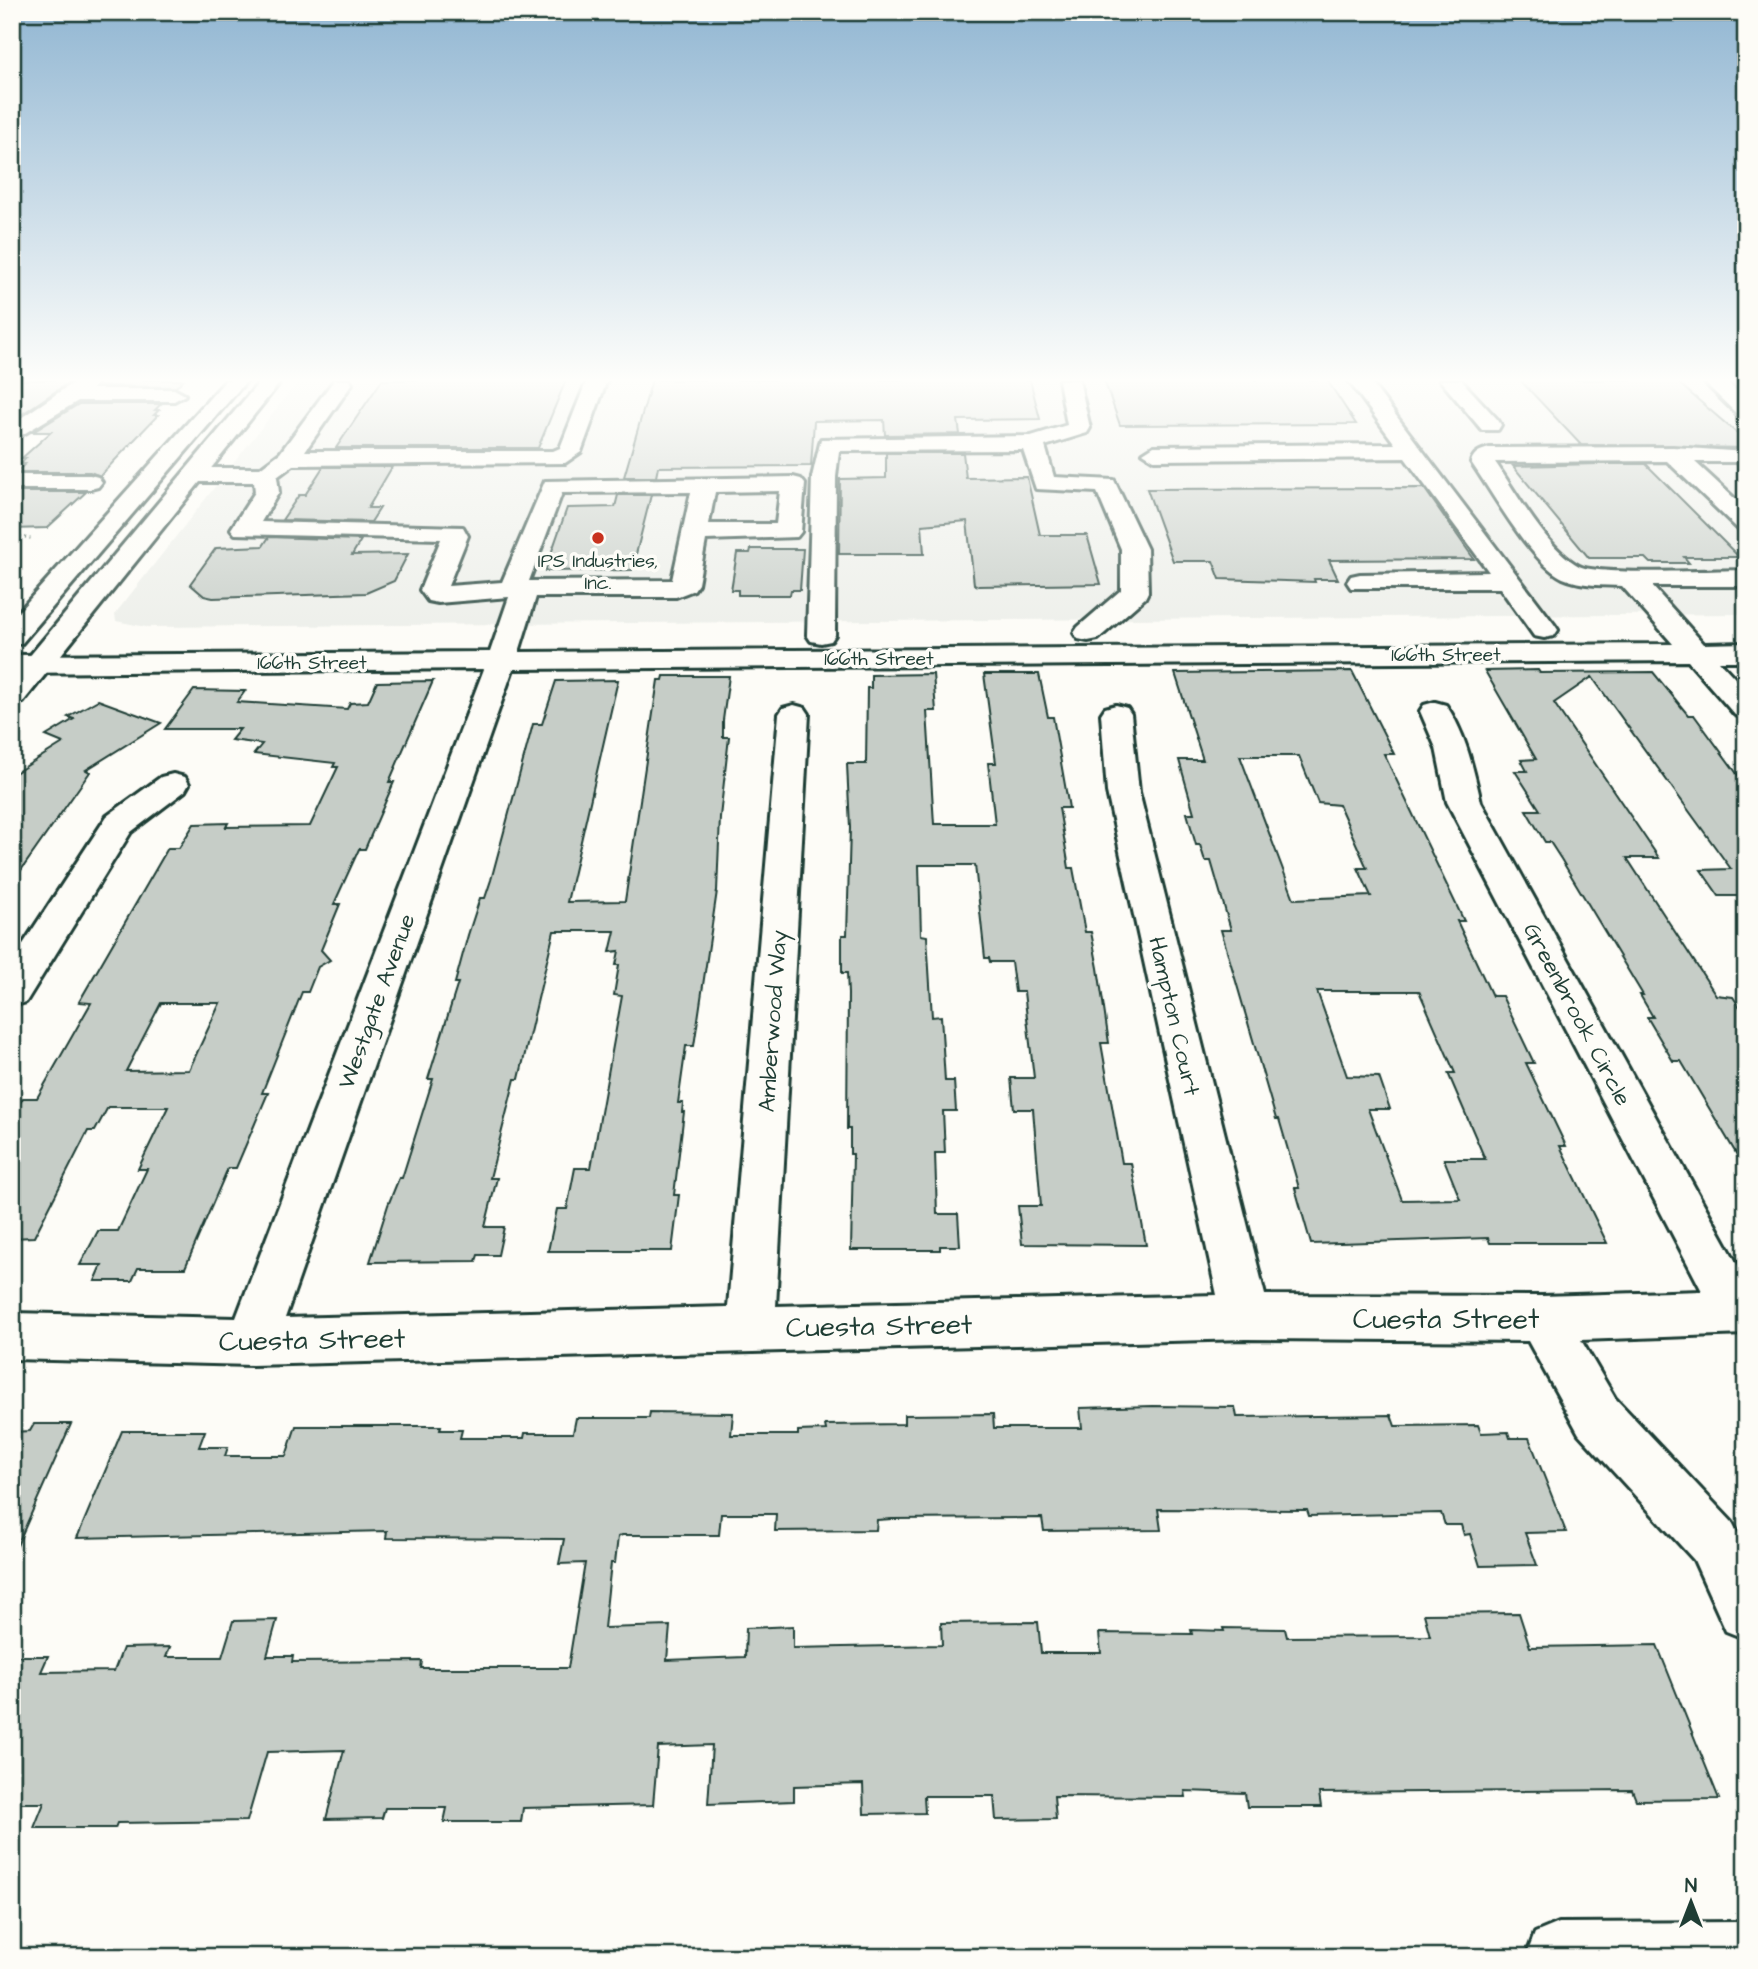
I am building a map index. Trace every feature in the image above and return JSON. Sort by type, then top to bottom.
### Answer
[{"type":"street","points":[[12,639],[157,472]]},
{"type":"street","points":[[12,696],[25,664],[58,640],[197,472]]},
{"type":"street","points":[[194,475],[265,475],[269,472]]},
{"type":"street","points":[[821,635],[825,472]]},
{"type":"street","points":[[1041,472],[1044,484],[1106,485],[1133,549],[1135,592],[1088,633]]},
{"type":"street","points":[[1427,472],[1544,630]]},
{"type":"street","points":[[1490,472],[1561,566],[1572,573],[1630,578],[1746,578]]},
{"type":"street","points":[[1692,472],[1746,523]]},
{"type":"street","points":[[265,475],[267,492],[244,529],[454,532],[455,536],[433,590],[438,595],[519,589],[676,589],[685,584],[704,485],[793,484],[788,532],[695,532]]},
{"type":"street","points":[[12,482],[90,482]]},
{"type":"street","name":"Westgate Avenue","points":[[252,1342],[505,649],[519,589],[553,486],[704,485]]},
{"type":"street","points":[[1630,578],[1678,629],[1746,709]]},
{"type":"street","points":[[1360,582],[1508,580]]},
{"type":"street","name":"166th Street","points":[[25,664],[505,649],[821,635],[1746,628]]},
{"type":"street","name":"166th Street","points":[[12,639],[505,649],[1746,652]]},
{"type":"street","name":"Greenbrook Circle","points":[[1435,710],[1452,748],[1464,802],[1742,1312]]},
{"type":"street","name":"Amberwood Way","points":[[750,1328],[794,714]]},
{"type":"street","name":"Hampton Court","points":[[1116,714],[1123,792],[1246,1317]]},
{"type":"street","points":[[12,992],[119,824],[173,784]]},
{"type":"street","name":"Cuesta Street","points":[[12,1336],[252,1342],[1246,1317],[1542,1318],[1742,1312]]},
{"type":"street","points":[[1542,1318],[1597,1416],[1713,1541],[1746,1611]]},
{"type":"street","points":[[1559,1957],[1746,1955]]},
{"type":"path","points":[[12,534],[32,539]]},
{"type":"shaded area","points":[[227,472],[1746,472],[1746,614],[146,627],[116,621],[115,614]]},
{"type":"building","points":[[16,472],[104,472],[100,476],[90,472]]},
{"type":"building","points":[[320,472],[389,472],[368,508],[380,508],[371,522],[282,520],[299,495],[305,495]]},
{"type":"building","points":[[625,472],[657,472],[656,477],[624,477]]},
{"type":"building","points":[[886,472],[965,472],[966,478],[1027,477],[1040,535],[1087,535],[1101,584],[978,586],[974,584],[967,521],[922,525],[924,554],[839,554],[840,479],[886,478]]},
{"type":"building","points":[[1518,472],[1654,472],[1739,557],[1684,557],[1689,563],[1650,563],[1645,558],[1589,558]]},
{"type":"building","points":[[1424,488],[1474,559],[1329,560],[1338,579],[1314,579],[1315,582],[1220,579],[1213,561],[1173,561],[1147,489]]},
{"type":"building","points":[[12,492],[86,492],[47,528],[12,529]]},
{"type":"building","name":"IPS Industries, Inc.","points":[[618,495],[651,495],[632,570],[545,571],[567,508],[615,507]]},
{"type":"building","points":[[269,537],[361,540],[352,555],[408,554],[394,581],[366,593],[213,598],[204,596],[190,584],[216,548],[263,546]]},
{"type":"building","points":[[751,549],[803,549],[800,590],[791,590],[790,595],[738,595],[738,590],[731,590],[737,553],[750,553]]},
{"type":"building","points":[[1538,670],[1540,673],[1653,672],[1688,715],[1694,715],[1746,786],[1746,896],[1719,896],[1701,870],[1731,869],[1592,677],[1554,703],[1659,858],[1627,858],[1716,995],[1733,997],[1746,1016],[1746,1170],[1681,1061],[1673,1061],[1647,1017],[1653,1017],[1640,995],[1643,995],[1561,859],[1550,842],[1545,842],[1526,810],[1540,810],[1515,771],[1527,771],[1521,760],[1536,759],[1485,671]]},
{"type":"building","points":[[1352,671],[1394,754],[1384,754],[1464,921],[1457,921],[1492,996],[1502,996],[1534,1063],[1526,1063],[1566,1146],[1560,1146],[1607,1243],[1490,1243],[1488,1238],[1311,1244],[1295,1188],[1299,1188],[1221,930],[1231,930],[1211,861],[1205,861],[1200,845],[1196,845],[1187,813],[1194,813],[1179,760],[1203,760],[1175,673]],"holes":[[[1240,756],[1299,756],[1318,803],[1339,805],[1367,868],[1358,868],[1371,896],[1294,899]],[[1317,991],[1419,991],[1455,1073],[1448,1073],[1485,1159],[1444,1159],[1460,1199],[1402,1200],[1368,1109],[1390,1109],[1379,1077],[1347,1076]]]},
{"type":"building","points":[[933,674],[936,711],[927,711],[934,824],[995,824],[988,763],[996,763],[984,674],[1039,674],[1048,717],[1053,717],[1069,808],[1059,808],[1069,868],[1073,868],[1085,932],[1091,932],[1098,968],[1109,1043],[1101,1043],[1122,1163],[1131,1163],[1146,1245],[1022,1244],[1018,1206],[1041,1206],[1033,1109],[1014,1109],[1011,1078],[1034,1078],[1024,992],[1015,992],[1011,962],[990,962],[989,958],[985,958],[975,865],[919,865],[921,935],[927,936],[932,1017],[941,1016],[945,1081],[954,1081],[956,1111],[943,1111],[945,1153],[935,1153],[937,1214],[958,1214],[960,1246],[940,1246],[940,1250],[851,1250],[853,1154],[850,1154],[850,1129],[847,1129],[848,994],[847,973],[842,973],[842,935],[847,935],[850,828],[847,764],[866,764],[867,688],[871,688],[871,675]]},
{"type":"building","points":[[664,676],[729,676],[723,720],[723,737],[729,737],[720,817],[717,891],[694,1046],[686,1046],[678,1103],[683,1103],[684,1112],[674,1195],[679,1195],[672,1251],[548,1251],[557,1209],[567,1209],[575,1168],[591,1168],[622,996],[614,995],[619,951],[610,952],[615,931],[554,931],[519,1079],[515,1079],[490,1178],[497,1178],[485,1227],[504,1227],[498,1255],[478,1255],[476,1261],[370,1262],[388,1205],[399,1178],[402,1178],[433,1079],[428,1079],[458,983],[455,983],[468,935],[480,898],[485,898],[491,880],[533,724],[542,724],[556,681],[618,680],[567,902],[625,901],[658,680],[663,680]]},
{"type":"building","points":[[433,681],[389,782],[394,782],[365,849],[359,849],[334,904],[340,904],[321,950],[330,960],[318,967],[308,992],[302,992],[262,1093],[268,1093],[236,1168],[228,1168],[185,1268],[138,1268],[132,1281],[95,1281],[102,1265],[80,1265],[98,1231],[118,1231],[147,1169],[138,1169],[168,1107],[108,1107],[95,1131],[88,1131],[34,1237],[12,1238],[12,1116],[23,1098],[37,1098],[91,1003],[79,1002],[168,848],[179,848],[194,824],[228,823],[226,827],[310,826],[338,767],[333,767],[335,763],[254,754],[262,744],[231,740],[240,729],[165,729],[194,690],[245,691],[237,702],[347,709],[350,703],[368,702],[377,682]],"holes":[[[161,1003],[220,1003],[189,1070],[126,1071]]]},
{"type":"building","points":[[98,700],[161,723],[86,770],[90,772],[12,883],[12,775],[63,743],[46,736],[74,719],[68,717]]},
{"type":"building","points":[[1235,1407],[1237,1417],[1391,1415],[1395,1426],[1478,1425],[1481,1433],[1508,1432],[1510,1438],[1529,1438],[1566,1532],[1525,1533],[1537,1565],[1480,1566],[1470,1534],[1464,1535],[1461,1525],[1445,1525],[1441,1513],[1309,1516],[1307,1510],[1158,1509],[1161,1530],[1044,1531],[1042,1518],[892,1519],[877,1520],[876,1530],[775,1531],[776,1514],[721,1514],[719,1535],[618,1537],[615,1563],[611,1563],[604,1628],[670,1626],[667,1660],[745,1657],[746,1628],[793,1626],[793,1648],[942,1645],[941,1623],[1038,1622],[1041,1653],[1101,1653],[1099,1633],[1192,1634],[1191,1630],[1224,1631],[1223,1628],[1285,1629],[1287,1637],[1430,1636],[1424,1614],[1519,1613],[1530,1647],[1657,1645],[1719,1799],[1636,1800],[1632,1790],[1319,1793],[1321,1807],[1247,1807],[1245,1793],[1185,1791],[1186,1797],[1054,1796],[1056,1819],[996,1820],[994,1796],[924,1796],[925,1813],[864,1814],[863,1784],[794,1786],[794,1801],[708,1804],[712,1745],[658,1747],[653,1805],[523,1808],[521,1822],[444,1822],[447,1808],[385,1808],[382,1818],[326,1819],[344,1750],[267,1752],[247,1821],[117,1823],[115,1828],[34,1828],[44,1803],[12,1803],[12,1656],[48,1656],[41,1672],[114,1671],[123,1648],[170,1647],[166,1657],[222,1657],[233,1621],[277,1620],[267,1656],[293,1656],[292,1662],[422,1661],[421,1668],[568,1668],[585,1563],[559,1564],[564,1539],[386,1538],[387,1531],[77,1538],[122,1431],[205,1431],[199,1447],[228,1447],[225,1456],[286,1456],[296,1426],[441,1426],[440,1430],[462,1430],[460,1438],[524,1438],[525,1433],[573,1433],[576,1418],[649,1418],[650,1412],[733,1413],[731,1435],[798,1435],[798,1431],[826,1430],[825,1425],[904,1424],[904,1415],[993,1414],[994,1428],[1082,1428],[1080,1408]]},
{"type":"building","points":[[34,1424],[71,1424],[12,1557],[12,1432],[30,1431]]},
{"type":"place","name":"IPS Industries, Inc.","points":[[598,538]]}]
